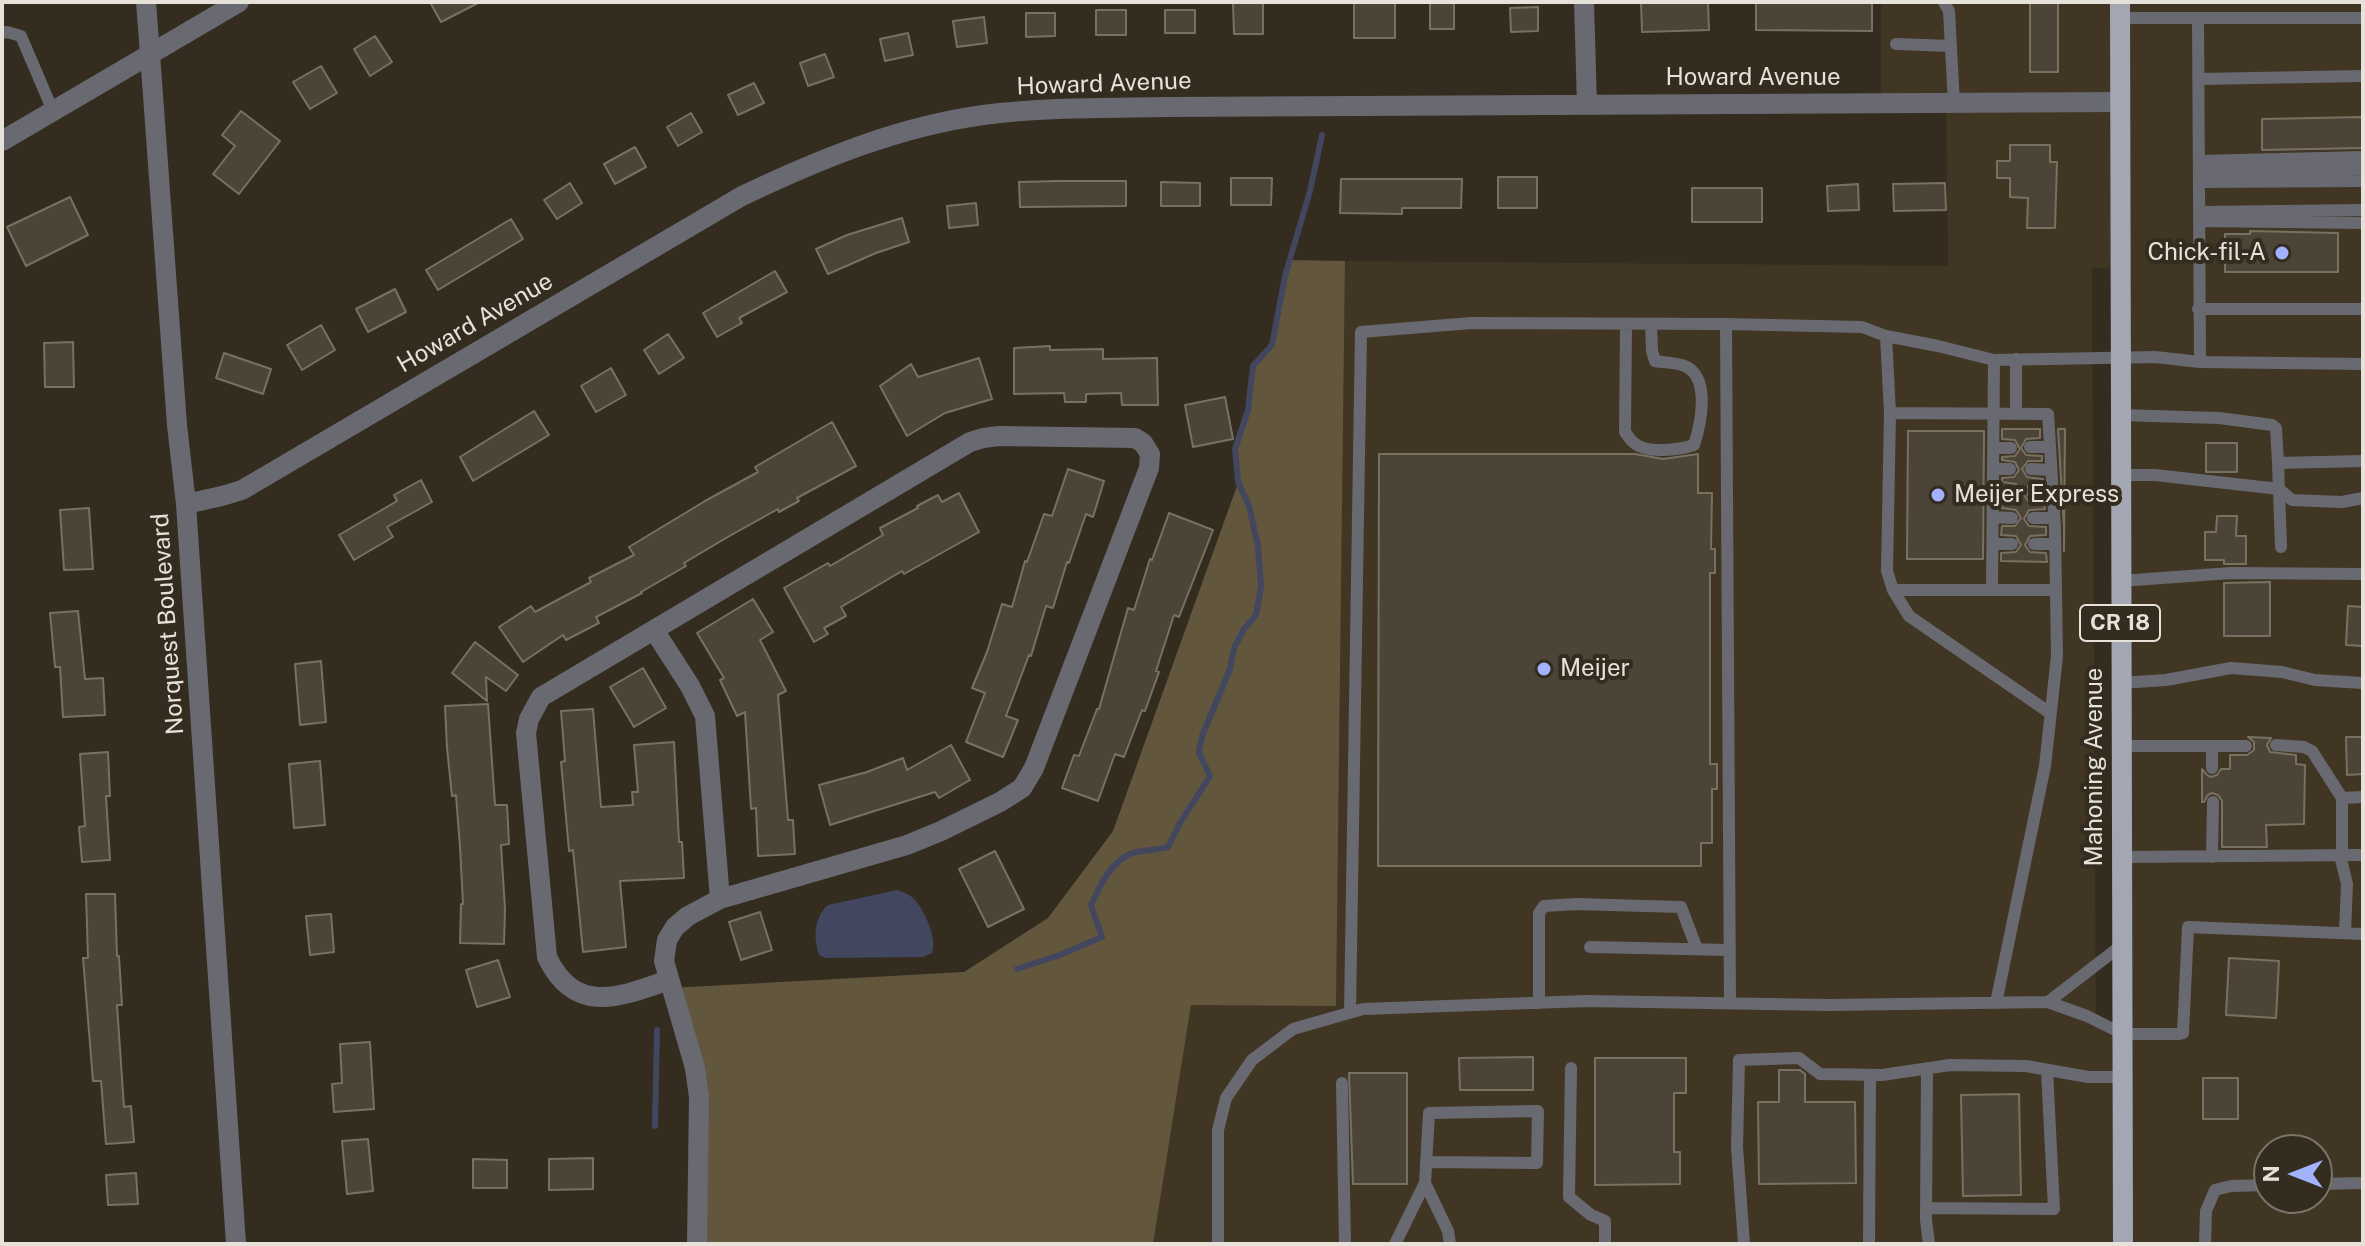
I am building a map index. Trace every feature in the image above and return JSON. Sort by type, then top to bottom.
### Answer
[{"type":"main road","name":"Mahoning Avenue","points":[[2120,10],[2123,1244]]},
{"type":"street","name":"Norquest Boulevard","points":[[146,2],[177,425],[186,504],[236,1244]]},
{"type":"street","points":[[2,141],[239,2]]},
{"type":"street","points":[[1584,2],[1587,105]]},
{"type":"street","name":"Howard Avenue","points":[[186,504],[242,490],[742,196],[810,163],[874,139],[948,121],[1028,110],[1166,107],[2120,102]]},
{"type":"street","points":[[669,980],[609,998],[576,991],[562,984],[547,957],[526,733],[529,719],[541,697],[970,442],[999,436],[1135,438],[1143,443],[1150,454],[1149,468],[1040,754],[1022,788],[1000,802],[907,845],[720,899],[688,916],[675,927],[667,940],[664,961],[695,1068],[699,1097],[697,1244]]},
{"type":"street","points":[[654,630],[690,686],[705,716],[720,899]]},
{"type":"lane","points":[[1944,2],[1949,11],[1954,103]]},
{"type":"lane","points":[[2120,10],[2198,18],[2363,18]]},
{"type":"lane","points":[[2198,18],[2200,362]]},
{"type":"lane","points":[[2,33],[21,36],[53,111]]},
{"type":"lane","points":[[1896,44],[1951,46]]},
{"type":"lane","points":[[2199,79],[2363,76]]},
{"type":"lane","points":[[2199,171],[2363,157]]},
{"type":"lane","points":[[2199,171],[2363,169]]},
{"type":"lane","points":[[2199,171],[2363,181]]},
{"type":"lane","points":[[2199,216],[2363,210]]},
{"type":"lane","points":[[2199,216],[2363,223]]},
{"type":"lane","points":[[2198,309],[2363,309]]},
{"type":"lane","points":[[1350,1012],[1361,332],[1471,323],[1862,327],[1886,336],[1994,360],[2155,357],[2200,362],[2363,364]]},
{"type":"lane","points":[[1626,324],[1625,432],[1635,444],[1647,449],[1685,448],[1694,445],[1699,429],[1701,384],[1695,373],[1684,365],[1655,361],[1651,324]]},
{"type":"lane","points":[[1726,324],[1730,1003]]},
{"type":"lane","points":[[1886,336],[1890,413],[1887,571],[1893,590],[1909,616],[2050,713]]},
{"type":"lane","points":[[2016,359],[2016,414]]},
{"type":"lane","points":[[1992,590],[1994,360]]},
{"type":"lane","points":[[1890,413],[2048,414],[2057,656],[2045,766],[1996,1003]]},
{"type":"lane","points":[[2120,415],[2219,418],[2276,428],[2281,547]]},
{"type":"lane","points":[[2030,447],[2050,447]]},
{"type":"lane","points":[[1994,448],[2011,448]]},
{"type":"lane","points":[[2278,463],[2363,461]]},
{"type":"lane","points":[[1994,469],[2010,469]]},
{"type":"lane","points":[[2031,469],[2051,470]]},
{"type":"lane","points":[[2120,475],[2155,475],[2279,489],[2292,500],[2342,502],[2363,498]]},
{"type":"lane","points":[[1993,491],[2012,492]]},
{"type":"lane","points":[[2032,493],[2053,494]]},
{"type":"lane","points":[[1993,517],[2012,518]]},
{"type":"lane","points":[[2033,518],[2054,518]]},
{"type":"lane","points":[[1993,544],[2012,544]]},
{"type":"lane","points":[[2034,544],[2055,544]]},
{"type":"lane","points":[[2120,581],[2231,573],[2363,574]]},
{"type":"lane","points":[[1893,590],[2056,590]]},
{"type":"lane","points":[[2120,683],[2155,681],[2231,668],[2282,672],[2315,680],[2363,683]]},
{"type":"lane","points":[[2276,745],[2304,747],[2312,751],[2342,798],[2340,855],[2347,884],[2345,933]]},
{"type":"lane","points":[[2120,746],[2246,746]]},
{"type":"lane","points":[[2212,746],[2212,768]]},
{"type":"lane","points":[[2342,798],[2363,797]]},
{"type":"lane","points":[[2212,857],[2213,802]]},
{"type":"lane","points":[[2121,857],[2363,855]]},
{"type":"lane","points":[[1539,1003],[1539,913],[1544,906],[1681,907],[1697,949]]},
{"type":"lane","points":[[1218,1244],[1218,1130],[1226,1098],[1252,1060],[1293,1029],[1350,1012],[1587,1001],[2048,1002],[2087,1016],[2123,1034],[2183,1033],[2188,927],[2363,934]]},
{"type":"lane","points":[[2048,1002],[2122,945]]},
{"type":"lane","points":[[1590,947],[1730,950]]},
{"type":"lane","points":[[1744,1244],[1737,1147],[1739,1060],[1799,1058],[1820,1074],[1870,1075],[1950,1065],[2026,1066],[2088,1077],[2123,1077]]},
{"type":"lane","points":[[1571,1068],[1569,1197],[1591,1215],[1605,1221],[1605,1244]]},
{"type":"lane","points":[[1927,1069],[1926,1208],[1929,1244]]},
{"type":"lane","points":[[1926,1208],[2054,1209],[2047,1070]]},
{"type":"lane","points":[[1869,1244],[1870,1075]]},
{"type":"lane","points":[[1342,1083],[1345,1244]]},
{"type":"lane","points":[[1395,1244],[1425,1183],[1426,1162],[1429,1113],[1538,1111],[1537,1163],[1426,1162]]},
{"type":"lane","points":[[1425,1183],[1448,1231],[1450,1244]]},
{"type":"lane","points":[[2333,1184],[2363,1183]]},
{"type":"lane","points":[[2205,1244],[2206,1211],[2215,1190],[2253,1185]]},
{"type":"shaded area","points":[[1881,2],[2363,2],[2363,1244],[1153,1244],[1191,1004],[1336,1005],[1345,261],[1948,266],[1946,104],[1881,104]],"holes":[[[2120,267],[2122,1024],[2096,1023],[2092,268]]]},
{"type":"shaded area","points":[[1290,260],[1345,261],[1336,1006],[1191,1005],[1153,1244],[697,1244],[699,1097],[671,988],[964,972],[1048,918],[1113,831],[1238,483],[1235,449],[1248,410],[1253,366],[1272,345]]},
{"type":"water","points":[[897,890],[912,897],[922,910],[932,933],[932,953],[923,957],[825,958],[819,955],[816,928],[820,915],[828,905]]},
{"type":"building","points":[[430,2],[480,2],[441,22]]},
{"type":"building","points":[[1233,2],[1263,2],[1263,34],[1234,34]]},
{"type":"building","points":[[1354,2],[1395,2],[1395,38],[1354,38]]},
{"type":"building","points":[[1430,2],[1454,2],[1454,29],[1430,29]]},
{"type":"building","points":[[1641,2],[1708,2],[1709,30],[1642,32]]},
{"type":"building","points":[[1872,2],[1872,31],[1756,30],[1756,3]]},
{"type":"building","points":[[2030,2],[2058,2],[2058,72],[2030,72]]},
{"type":"building","points":[[1538,7],[1538,31],[1511,32],[1510,8]]},
{"type":"building","points":[[1096,10],[1126,10],[1126,35],[1096,35]]},
{"type":"building","points":[[1165,10],[1195,10],[1195,33],[1165,33]]},
{"type":"building","points":[[1026,13],[1055,13],[1055,36],[1026,37]]},
{"type":"building","points":[[984,17],[987,43],[957,47],[953,21]]},
{"type":"building","points":[[908,33],[913,55],[885,61],[880,39]]},
{"type":"building","points":[[375,36],[392,62],[370,76],[354,49]]},
{"type":"building","points":[[825,54],[834,77],[808,86],[800,63]]},
{"type":"building","points":[[321,66],[337,93],[310,109],[293,82]]},
{"type":"building","points":[[754,83],[764,103],[738,115],[728,95]]},
{"type":"building","points":[[241,111],[280,141],[239,194],[213,174],[235,146],[222,135]]},
{"type":"building","points":[[691,113],[702,132],[678,146],[667,127]]},
{"type":"building","points":[[2363,117],[2363,148],[2262,150],[2262,119]]},
{"type":"building","points":[[2010,145],[2050,145],[2050,162],[2057,162],[2055,228],[2027,228],[2028,198],[2010,197],[2010,178],[1997,178],[1997,161],[2010,161]]},
{"type":"building","points":[[635,147],[646,167],[615,184],[604,164]]},
{"type":"building","points":[[1498,177],[1537,177],[1537,208],[1498,208]]},
{"type":"building","points":[[1231,178],[1272,178],[1271,205],[1231,205]]},
{"type":"building","points":[[1341,179],[1462,179],[1461,208],[1402,208],[1402,214],[1340,213]]},
{"type":"building","points":[[1126,181],[1126,206],[1020,207],[1019,182]]},
{"type":"building","points":[[1161,182],[1200,183],[1200,206],[1161,206]]},
{"type":"building","points":[[570,183],[582,203],[557,219],[544,200]]},
{"type":"building","points":[[1945,183],[1946,210],[1894,211],[1893,184]]},
{"type":"building","points":[[1858,184],[1859,210],[1828,211],[1827,186]]},
{"type":"building","points":[[1692,188],[1762,188],[1762,222],[1692,222]]},
{"type":"building","points":[[70,197],[88,235],[26,266],[7,227]]},
{"type":"building","points":[[976,203],[978,225],[949,228],[947,206]]},
{"type":"building","points":[[902,218],[909,242],[828,274],[816,249],[847,235]]},
{"type":"building","points":[[511,219],[523,239],[438,290],[426,270]]},
{"type":"building","name":"Chick-fil-A","points":[[2250,231],[2338,233],[2338,272],[2225,272],[2225,234],[2250,234]]},
{"type":"building","points":[[775,271],[787,292],[739,318],[742,323],[717,337],[703,313]]},
{"type":"building","points":[[395,289],[406,312],[368,332],[356,309]]},
{"type":"building","points":[[321,325],[335,350],[302,370],[287,345]]},
{"type":"building","points":[[668,334],[684,358],[659,374],[644,350]]},
{"type":"building","points":[[73,342],[74,387],[45,387],[44,343]]},
{"type":"building","points":[[1050,346],[1050,350],[1103,349],[1103,359],[1157,358],[1158,405],[1122,405],[1121,393],[1086,394],[1086,402],[1065,402],[1064,393],[1014,394],[1014,348]]},
{"type":"building","points":[[224,353],[271,369],[263,394],[216,378]]},
{"type":"building","points":[[979,358],[992,399],[945,413],[907,436],[880,386],[911,364],[918,377]]},
{"type":"building","points":[[611,368],[626,395],[596,412],[581,386]]},
{"type":"building","points":[[1225,397],[1233,439],[1193,447],[1185,405]]},
{"type":"building","points":[[534,411],[549,435],[473,481],[460,457]]},
{"type":"building","points":[[832,422],[856,466],[797,498],[799,501],[779,512],[778,509],[684,563],[686,566],[596,617],[599,623],[566,640],[563,635],[523,662],[499,627],[531,606],[535,612],[591,582],[589,578],[634,555],[629,547],[758,472],[755,467]]},
{"type":"building","points":[[2002,429],[2040,429],[2040,438],[2026,439],[2021,448],[2026,455],[2042,456],[2042,461],[2028,461],[2022,469],[2027,477],[2043,479],[2043,485],[2029,485],[2023,493],[2028,501],[2044,503],[2045,509],[2029,510],[2024,519],[2029,526],[2046,527],[2046,535],[2030,536],[2025,545],[2030,552],[2046,553],[2047,562],[2001,561],[2001,553],[2016,552],[2021,545],[2016,536],[2001,535],[2002,526],[2015,526],[2021,518],[2016,510],[2002,508],[2002,500],[2015,500],[2021,492],[2016,484],[2002,482],[2002,478],[2014,477],[2019,470],[2015,462],[2002,460],[2002,457],[2015,456],[2020,449],[2015,440],[2002,439]]},
{"type":"building","points":[[2058,429],[2065,429],[2064,551],[2064,528]]},
{"type":"building","name":"Meijer Express","points":[[1908,431],[1984,431],[1983,559],[1907,559]]},
{"type":"building","points":[[2206,443],[2237,443],[2237,472],[2206,472]]},
{"type":"building","name":"Meijer","points":[[1379,454],[1635,454],[1663,459],[1698,454],[1698,493],[1712,493],[1711,549],[1715,549],[1715,573],[1710,573],[1710,764],[1717,764],[1717,789],[1712,789],[1712,843],[1701,843],[1701,866],[1378,866]]},
{"type":"building","points":[[1068,469],[1104,481],[1093,517],[1086,514],[1053,608],[1046,606],[1031,656],[1006,716],[1018,720],[1003,757],[966,742],[985,693],[972,688],[1002,604],[1012,607],[1025,561],[1044,514],[1052,516]]},
{"type":"building","points":[[421,480],[432,502],[387,527],[393,537],[354,560],[339,535],[397,501],[394,495]]},
{"type":"building","points":[[959,493],[979,532],[904,574],[902,571],[841,607],[846,616],[824,628],[828,634],[814,642],[784,588],[883,535],[880,528],[917,506],[938,495],[942,502]]},
{"type":"building","points":[[89,508],[93,569],[64,570],[60,510]]},
{"type":"building","points":[[1169,513],[1213,530],[1179,617],[1174,615],[1145,711],[1142,710],[1124,757],[1115,754],[1098,801],[1062,788],[1074,755],[1079,756],[1099,709],[1128,608],[1134,610]]},
{"type":"building","points":[[2217,516],[2237,516],[2236,536],[2246,536],[2246,564],[2205,560],[2205,532],[2216,532]]},
{"type":"building","points":[[2270,582],[2270,636],[2224,636],[2224,583]]},
{"type":"building","points":[[753,599],[773,632],[760,640],[786,691],[778,695],[788,820],[793,820],[795,854],[758,856],[756,808],[751,809],[745,712],[737,716],[720,680],[724,678],[697,633]]},
{"type":"building","points":[[2348,606],[2363,607],[2363,646],[2346,645]]},
{"type":"building","points":[[78,611],[85,679],[103,678],[105,715],[63,717],[60,667],[55,667],[50,613]]},
{"type":"building","points":[[475,642],[518,675],[506,691],[486,677],[487,701],[452,673]]},
{"type":"building","points":[[321,661],[326,722],[300,725],[295,664]]},
{"type":"building","points":[[643,668],[666,708],[634,727],[610,687]]},
{"type":"building","points":[[488,704],[495,805],[507,805],[509,844],[501,845],[504,944],[460,943],[463,904],[460,847],[456,795],[452,796],[445,706]]},
{"type":"building","points":[[593,709],[601,807],[633,805],[632,792],[638,792],[634,745],[674,742],[684,878],[620,881],[626,947],[583,952],[573,850],[569,851],[561,762],[565,761],[561,711]]},
{"type":"building","points":[[2248,737],[2271,738],[2267,745],[2270,752],[2296,755],[2296,764],[2305,765],[2304,824],[2266,825],[2267,847],[2222,847],[2222,801],[2212,793],[2202,802],[2202,769],[2211,777],[2221,769],[2230,769],[2230,755],[2247,755],[2254,750],[2254,742]]},
{"type":"building","points":[[2346,737],[2363,737],[2363,774],[2347,775]]},
{"type":"building","points":[[951,745],[970,780],[939,798],[935,792],[830,825],[819,785],[903,758],[907,770]]},
{"type":"building","points":[[108,752],[110,796],[106,796],[110,860],[82,862],[79,827],[85,826],[80,754]]},
{"type":"building","points":[[320,761],[325,825],[294,828],[289,764]]},
{"type":"building","points":[[995,851],[1024,909],[988,927],[959,869]]},
{"type":"building","points":[[86,894],[115,894],[122,1005],[117,1005],[124,1107],[131,1106],[134,1142],[106,1144],[101,1081],[93,1081],[83,958],[88,958]]},
{"type":"building","points":[[760,912],[772,950],[741,960],[729,922]]},
{"type":"building","points":[[331,914],[334,952],[310,955],[306,916]]},
{"type":"building","points":[[2229,958],[2279,961],[2276,1018],[2226,1015]]},
{"type":"building","points":[[498,960],[510,997],[477,1007],[466,970]]},
{"type":"building","points":[[370,1042],[374,1109],[334,1112],[332,1084],[342,1083],[340,1044]]},
{"type":"building","points":[[1533,1057],[1533,1090],[1460,1090],[1459,1058]]},
{"type":"building","points":[[1595,1058],[1686,1058],[1686,1093],[1674,1093],[1674,1152],[1680,1152],[1680,1184],[1595,1185]]},
{"type":"building","points":[[1779,1070],[1800,1070],[1805,1074],[1805,1102],[1855,1102],[1856,1183],[1759,1184],[1758,1102],[1779,1102]]},
{"type":"building","points":[[1349,1073],[1407,1073],[1407,1184],[1353,1184]]},
{"type":"building","points":[[2203,1078],[2238,1078],[2238,1119],[2203,1119]]},
{"type":"building","points":[[2019,1094],[2021,1195],[1963,1196],[1961,1095]]},
{"type":"building","points":[[368,1139],[373,1191],[347,1194],[342,1141]]},
{"type":"building","points":[[593,1158],[593,1189],[549,1190],[549,1159]]},
{"type":"building","points":[[473,1159],[507,1160],[507,1188],[473,1188]]},
{"type":"building","points":[[136,1173],[138,1204],[108,1205],[106,1175]]},
{"type":"waterway","points":[[1017,969],[1102,937],[1091,905],[1106,876],[1130,854],[1168,847],[1210,776],[1199,753],[1202,736],[1230,669],[1234,648],[1256,615],[1261,587],[1258,546],[1249,506],[1238,482],[1235,449],[1248,410],[1253,366],[1272,345],[1285,276],[1310,191],[1322,135]]},
{"type":"waterway","points":[[655,1126],[657,1030]]},
{"type":"place","name":"Chick-fil-A","points":[[2282,253]]},
{"type":"place","name":"Meijer Express","points":[[1938,495]]},
{"type":"place","name":"Meijer","points":[[1544,669]]}]
